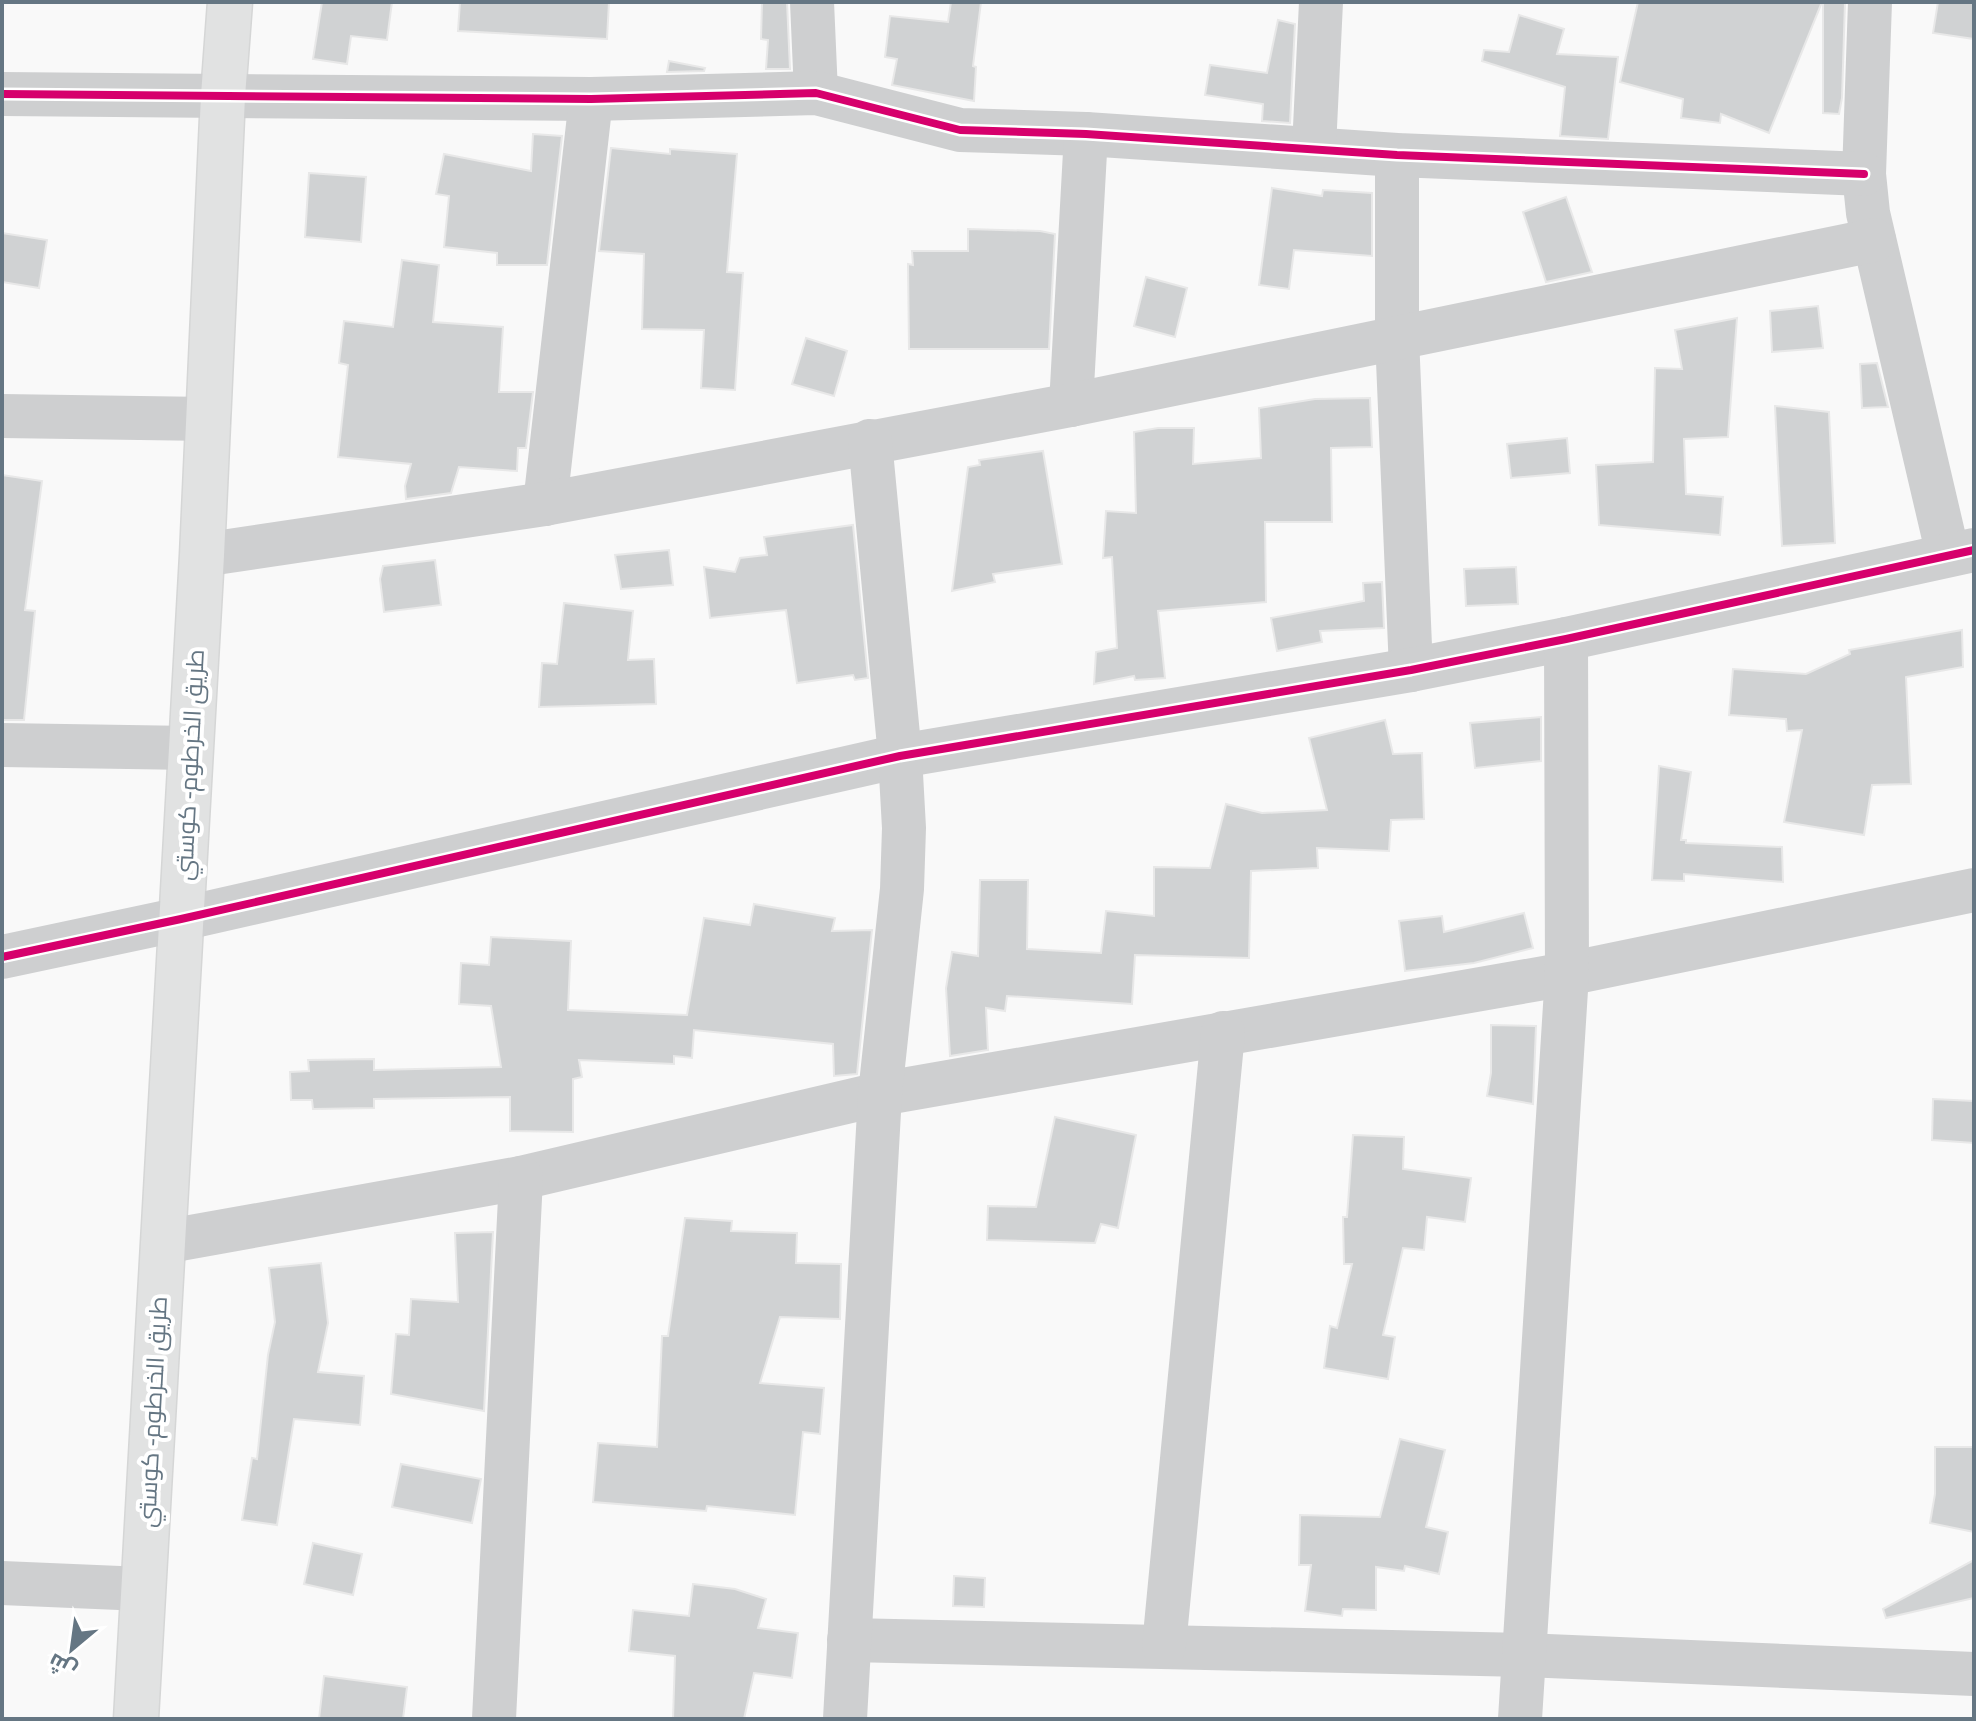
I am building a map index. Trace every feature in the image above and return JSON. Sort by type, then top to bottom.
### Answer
[{"type":"highway","name":"طريق الخرطوم - كوستي","points":[[136,1719],[230,2]]},
{"type":"street","points":[[812,2],[816,93]]},
{"type":"street","points":[[1314,148],[1321,2]]},
{"type":"street","points":[[2,957],[900,756],[1411,670],[1961,552],[1874,240],[1864,174],[1870,2]]},
{"type":"street","points":[[2,94],[591,99],[816,93],[960,130],[1086,134],[1397,155],[1864,174]]},
{"type":"street","points":[[545,504],[591,99]]},
{"type":"street","points":[[1071,405],[1086,134]]},
{"type":"street","points":[[1397,155],[1397,337],[1411,670]]},
{"type":"street","points":[[202,555],[545,504],[1071,405],[1874,240]]},
{"type":"street","points":[[2,416],[209,419]]},
{"type":"street","points":[[845,1719],[880,1094],[902,889],[904,828],[870,441]]},
{"type":"street","points":[[1520,1719],[1567,974],[1566,639]]},
{"type":"street","points":[[2,745],[191,748]]},
{"type":"street","points":[[163,1242],[521,1178],[880,1094],[1567,974],[1974,890]]},
{"type":"street","points":[[1164,1646],[1223,1033]]},
{"type":"street","points":[[494,1719],[521,1178]]},
{"type":"street","points":[[2,1583],[143,1589]]},
{"type":"street","points":[[849,1640],[1524,1655],[1974,1674]]},
{"type":"building","points":[[322,2],[392,2],[387,40],[351,36],[347,64],[313,59]]},
{"type":"building","points":[[460,2],[609,2],[607,39],[458,31]]},
{"type":"building","points":[[762,2],[787,2],[790,69],[766,69],[768,40],[761,39]]},
{"type":"building","points":[[951,2],[981,2],[973,66],[976,67],[974,101],[892,85],[897,59],[885,57],[890,16],[948,22]]},
{"type":"building","points":[[1638,2],[1822,2],[1769,133],[1721,114],[1720,123],[1681,118],[1683,99],[1620,82]]},
{"type":"building","points":[[1823,2],[1845,2],[1839,114],[1823,113]]},
{"type":"building","points":[[1938,2],[1974,2],[1974,39],[1933,33]]},
{"type":"building","points":[[1519,15],[1564,29],[1557,54],[1618,57],[1608,139],[1560,136],[1565,87],[1482,61],[1484,50],[1509,52]]},
{"type":"building","points":[[1278,20],[1295,24],[1290,123],[1262,121],[1263,104],[1205,95],[1210,65],[1267,73]]},
{"type":"building","points":[[669,61],[705,68],[704,71],[667,72]]},
{"type":"building","points":[[533,134],[562,136],[547,265],[497,265],[497,253],[444,247],[449,196],[436,194],[444,154],[531,171]]},
{"type":"building","points":[[611,148],[670,154],[670,149],[737,154],[727,272],[743,273],[735,390],[701,388],[704,330],[642,329],[644,254],[599,251]]},
{"type":"building","points":[[309,173],[366,177],[361,242],[305,237]]},
{"type":"building","points":[[1272,188],[1322,196],[1323,190],[1372,193],[1372,256],[1294,250],[1289,289],[1259,285]]},
{"type":"building","points":[[1566,197],[1592,272],[1546,282],[1523,212]]},
{"type":"building","points":[[968,229],[1055,234],[1049,349],[909,349],[908,264],[913,265],[912,251],[968,251]]},
{"type":"building","points":[[2,233],[47,240],[39,288],[2,282]]},
{"type":"building","points":[[402,260],[439,265],[433,322],[503,327],[499,392],[533,392],[526,448],[518,448],[517,471],[459,467],[451,493],[406,499],[405,486],[411,464],[338,457],[348,365],[339,363],[344,321],[393,327]]},
{"type":"building","points":[[1146,277],[1187,288],[1175,337],[1134,326]]},
{"type":"building","points":[[1818,306],[1823,348],[1772,352],[1770,311]]},
{"type":"building","points":[[1737,318],[1728,437],[1684,439],[1686,494],[1723,497],[1720,535],[1599,525],[1596,465],[1653,462],[1655,368],[1682,369],[1675,330]]},
{"type":"building","points":[[806,338],[847,351],[834,396],[792,384]]},
{"type":"building","points":[[1877,363],[1888,407],[1862,408],[1860,364]]},
{"type":"building","points":[[1370,398],[1372,447],[1331,448],[1332,522],[1265,522],[1266,602],[1158,611],[1165,678],[1135,680],[1134,676],[1094,684],[1096,652],[1117,648],[1112,557],[1103,558],[1106,511],[1136,513],[1134,432],[1194,428],[1193,464],[1261,458],[1259,408],[1315,399]]},
{"type":"building","points":[[1775,406],[1829,412],[1835,543],[1782,546]]},
{"type":"building","points":[[1567,438],[1570,473],[1511,478],[1507,444]]},
{"type":"building","points":[[1043,451],[1062,564],[993,574],[995,582],[952,591],[968,467],[980,465],[979,460]]},
{"type":"building","points":[[2,475],[42,481],[25,610],[35,611],[24,720],[2,720]]},
{"type":"building","points":[[853,525],[868,678],[855,680],[853,675],[797,683],[786,610],[710,618],[704,567],[735,572],[740,558],[767,555],[764,537]]},
{"type":"building","points":[[669,550],[673,585],[621,589],[615,555]]},
{"type":"building","points":[[435,560],[441,605],[384,612],[380,579],[383,566]]},
{"type":"building","points":[[1516,567],[1518,604],[1466,606],[1464,569]]},
{"type":"building","points":[[1382,582],[1384,628],[1320,631],[1322,642],[1277,651],[1271,618],[1364,601],[1363,583]]},
{"type":"building","points":[[564,603],[633,611],[628,660],[654,659],[656,704],[539,707],[542,663],[557,664]]},
{"type":"building","points":[[1962,630],[1963,667],[1906,677],[1911,784],[1872,785],[1864,835],[1784,822],[1802,730],[1787,731],[1786,719],[1729,715],[1733,669],[1806,674],[1850,654],[1849,650]]},
{"type":"building","points":[[1541,717],[1541,761],[1475,768],[1470,723]]},
{"type":"building","points":[[1385,720],[1393,754],[1422,753],[1424,819],[1391,820],[1389,851],[1317,848],[1318,868],[1251,871],[1249,958],[1135,955],[1132,1004],[1007,996],[1005,1011],[986,1008],[988,1050],[950,1056],[946,988],[952,952],[978,956],[980,880],[1028,880],[1027,949],[1101,953],[1106,911],[1154,916],[1154,867],[1210,868],[1226,804],[1262,813],[1327,810],[1309,738]]},
{"type":"building","points":[[1659,766],[1691,772],[1681,840],[1686,840],[1686,843],[1782,847],[1783,882],[1684,874],[1684,881],[1652,880]]},
{"type":"building","points":[[754,904],[835,918],[832,931],[872,930],[857,1074],[834,1076],[833,1044],[694,1030],[692,1058],[674,1056],[674,1064],[579,1060],[582,1077],[573,1079],[573,1132],[510,1131],[510,1097],[374,1099],[374,1108],[313,1109],[312,1100],[291,1100],[290,1072],[309,1071],[308,1060],[374,1059],[374,1070],[501,1067],[491,1006],[459,1004],[461,963],[489,965],[491,937],[571,941],[568,1010],[687,1015],[704,918],[750,925]]},
{"type":"building","points":[[1524,913],[1533,948],[1474,963],[1405,971],[1399,921],[1442,916],[1444,932]]},
{"type":"building","points":[[1491,1025],[1536,1026],[1533,1104],[1487,1096],[1491,1073]]},
{"type":"building","points":[[1933,1099],[1974,1101],[1974,1143],[1932,1140]]},
{"type":"building","points":[[1055,1117],[1136,1135],[1118,1228],[1101,1224],[1095,1243],[987,1240],[988,1206],[1036,1207]]},
{"type":"building","points":[[1353,1135],[1404,1137],[1403,1169],[1471,1178],[1465,1222],[1427,1217],[1424,1250],[1403,1248],[1383,1335],[1395,1337],[1388,1379],[1324,1368],[1330,1326],[1337,1328],[1352,1264],[1344,1264],[1343,1217],[1347,1217]]},
{"type":"building","points":[[685,1218],[732,1221],[731,1231],[797,1233],[796,1263],[841,1264],[840,1319],[780,1317],[760,1383],[824,1388],[820,1434],[803,1432],[795,1515],[707,1506],[706,1511],[593,1502],[598,1443],[657,1447],[662,1336],[668,1336]]},
{"type":"building","points":[[493,1232],[484,1411],[391,1394],[396,1334],[409,1335],[411,1299],[458,1302],[455,1233]]},
{"type":"building","points":[[321,1263],[328,1323],[318,1372],[364,1376],[360,1425],[294,1419],[277,1525],[242,1520],[252,1458],[257,1459],[268,1355],[275,1322],[269,1268]]},
{"type":"building","points":[[1400,1439],[1445,1450],[1426,1527],[1448,1532],[1439,1574],[1405,1566],[1404,1571],[1376,1567],[1376,1610],[1343,1609],[1342,1616],[1305,1611],[1311,1565],[1299,1565],[1300,1515],[1380,1517]]},
{"type":"building","points":[[1935,1447],[1974,1447],[1974,1532],[1930,1523],[1935,1494]]},
{"type":"building","points":[[401,1464],[481,1479],[472,1523],[392,1507]]},
{"type":"building","points":[[313,1543],[362,1554],[353,1595],[304,1584]]},
{"type":"building","points":[[1974,1560],[1974,1598],[1886,1618],[1883,1609]]},
{"type":"building","points":[[954,1576],[985,1578],[984,1607],[953,1606]]},
{"type":"building","points":[[693,1584],[735,1589],[766,1599],[758,1628],[798,1633],[792,1678],[754,1673],[744,1719],[673,1719],[675,1656],[629,1651],[633,1610],[689,1616]]},
{"type":"building","points":[[324,1676],[407,1687],[403,1719],[319,1719]]},
{"type":"cycle path","points":[[2,94],[591,99],[816,93],[960,130],[1086,134],[1397,155],[1864,174]]},
{"type":"cycle path","points":[[2,957],[900,756],[1411,670],[1974,550]]}]
